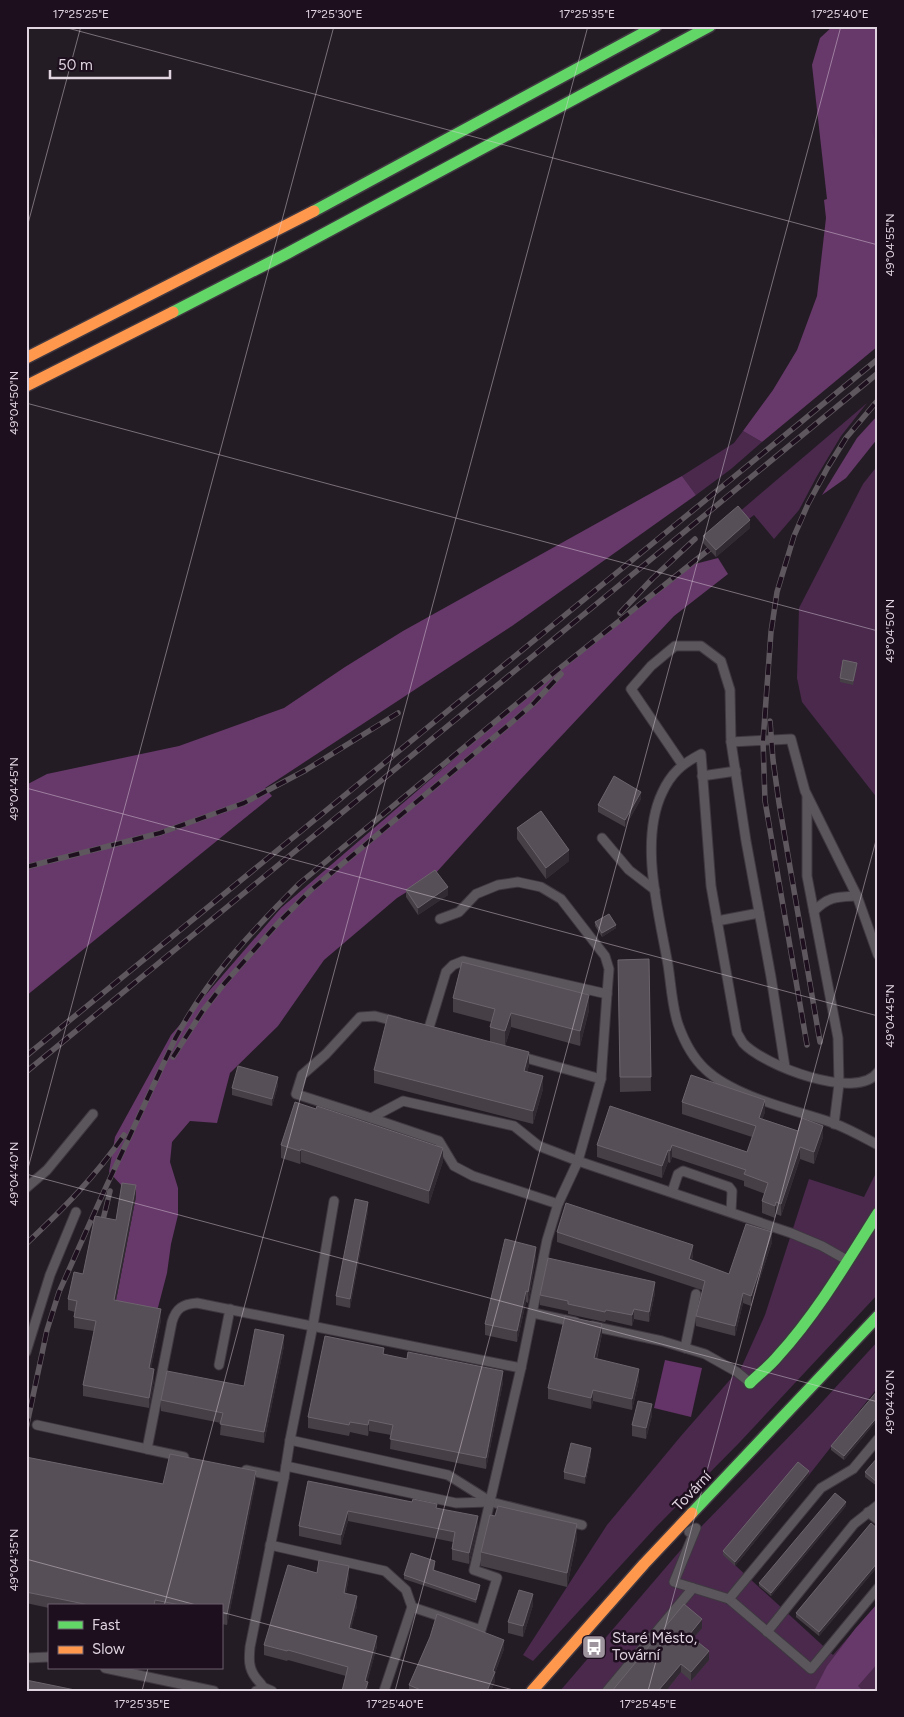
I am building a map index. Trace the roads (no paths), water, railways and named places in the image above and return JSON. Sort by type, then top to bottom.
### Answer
[{"type":"main road","points":[[26,358],[276,231],[656,26]]},
{"type":"main road","points":[[26,386],[288,254],[710,26]]},
{"type":"main road","points":[[750,1383],[778,1357],[807,1320],[848,1261],[878,1213]]},
{"type":"main road","name":"Tovární","points":[[532,1691],[644,1564],[878,1316]]},
{"type":"lane","points":[[682,764],[631,689],[652,666],[675,646],[701,646],[721,661],[730,690],[731,742],[785,1067]]},
{"type":"lane","points":[[731,742],[791,739],[807,794],[857,896],[878,955]]},
{"type":"lane","points":[[878,1072],[874,1077],[863,1082],[838,1084],[803,1075],[751,1050],[743,1042],[738,1033],[711,886],[701,754],[682,764],[665,786],[655,813],[652,842],[655,890],[678,1023],[695,1060],[725,1084],[745,1093],[834,1124],[878,1144]]},
{"type":"lane","points":[[702,776],[736,771]]},
{"type":"lane","points":[[807,794],[807,876],[838,1038],[838,1084],[834,1124]]},
{"type":"lane","points":[[602,838],[629,870],[655,890]]},
{"type":"lane","points":[[412,1607],[481,1630],[497,1578],[474,1570],[521,1368],[547,1240],[558,1204],[578,1161],[602,1079],[609,968],[605,956],[560,899],[541,887],[518,882],[498,886],[476,894],[459,912],[440,920]]},
{"type":"lane","points":[[814,911],[824,901],[857,896]]},
{"type":"lane","points":[[717,920],[759,913]]},
{"type":"lane","points":[[419,1029],[446,972],[453,965],[463,961],[607,994]]},
{"type":"lane","points":[[438,1034],[375,1016],[360,1017],[326,1054],[302,1075],[296,1094],[439,1141],[454,1166],[472,1176],[558,1204]]},
{"type":"lane","points":[[505,1052],[602,1079]]},
{"type":"lane","points":[[371,1118],[403,1101],[514,1126],[539,1146],[791,1233],[822,1246],[848,1261]]},
{"type":"lane","points":[[26,1188],[47,1170],[94,1114]]},
{"type":"lane","points":[[672,1192],[678,1174],[683,1171],[729,1187],[732,1191],[731,1212]]},
{"type":"lane","points":[[264,1690],[250,1668],[250,1647],[313,1325],[334,1201]]},
{"type":"lane","points":[[26,1352],[50,1275],[76,1212]]},
{"type":"lane","points":[[685,1348],[696,1294]]},
{"type":"lane","points":[[147,1449],[174,1313],[188,1303],[197,1303],[313,1325],[521,1368]]},
{"type":"lane","points":[[220,1365],[230,1309]]},
{"type":"lane","points":[[533,1313],[662,1341],[705,1354],[737,1372],[750,1383]]},
{"type":"lane","points":[[37,1425],[193,1458]]},
{"type":"lane","points":[[729,1599],[822,1488],[853,1469],[878,1439]]},
{"type":"lane","points":[[290,1440],[448,1475],[490,1502]]},
{"type":"lane","points":[[286,1466],[456,1503],[490,1502],[582,1525]]},
{"type":"lane","points":[[239,1468],[284,1478]]},
{"type":"lane","points":[[767,1632],[854,1524],[878,1505]]},
{"type":"lane","points":[[868,1512],[878,1520]]},
{"type":"lane","points":[[644,1564],[696,1528],[674,1582],[729,1599],[811,1669],[878,1588]]},
{"type":"lane","points":[[270,1545],[385,1571],[406,1590],[412,1607],[384,1691]]},
{"type":"lane","points":[[607,1691],[693,1588]]},
{"type":"lane","points":[[26,1658],[48,1657]]},
{"type":"lane","points":[[114,1670],[214,1691]]},
{"type":"waterway","points":[[878,94],[875,131],[878,141]]},
{"type":"waterway","points":[[878,243],[878,249]]},
{"type":"railway","points":[[26,1056],[878,359]]},
{"type":"railway","points":[[26,1072],[878,373]]},
{"type":"railway","points":[[807,1045],[765,801],[763,741],[771,632],[777,592],[794,536],[808,504],[846,438],[878,400]]},
{"type":"railway","points":[[620,613],[653,578],[695,539]]},
{"type":"railway","points":[[26,1429],[47,1330],[59,1292],[175,1039],[216,975],[247,938],[300,883],[560,668],[721,540]]},
{"type":"railway","points":[[173,1057],[202,1012],[223,985],[279,922],[311,890],[533,704],[561,674]]},
{"type":"railway","points":[[26,867],[160,833],[244,803],[306,770],[398,713]]},
{"type":"railway","points":[[770,721],[779,803],[820,1042]]},
{"type":"railway","points":[[26,1244],[78,1192],[102,1165],[124,1135]]},
{"type":"railway","points":[[100,1232],[110,1191]]},
{"type":"place","name":"Staré Město, Tovární","points":[[594,1647]]}]
